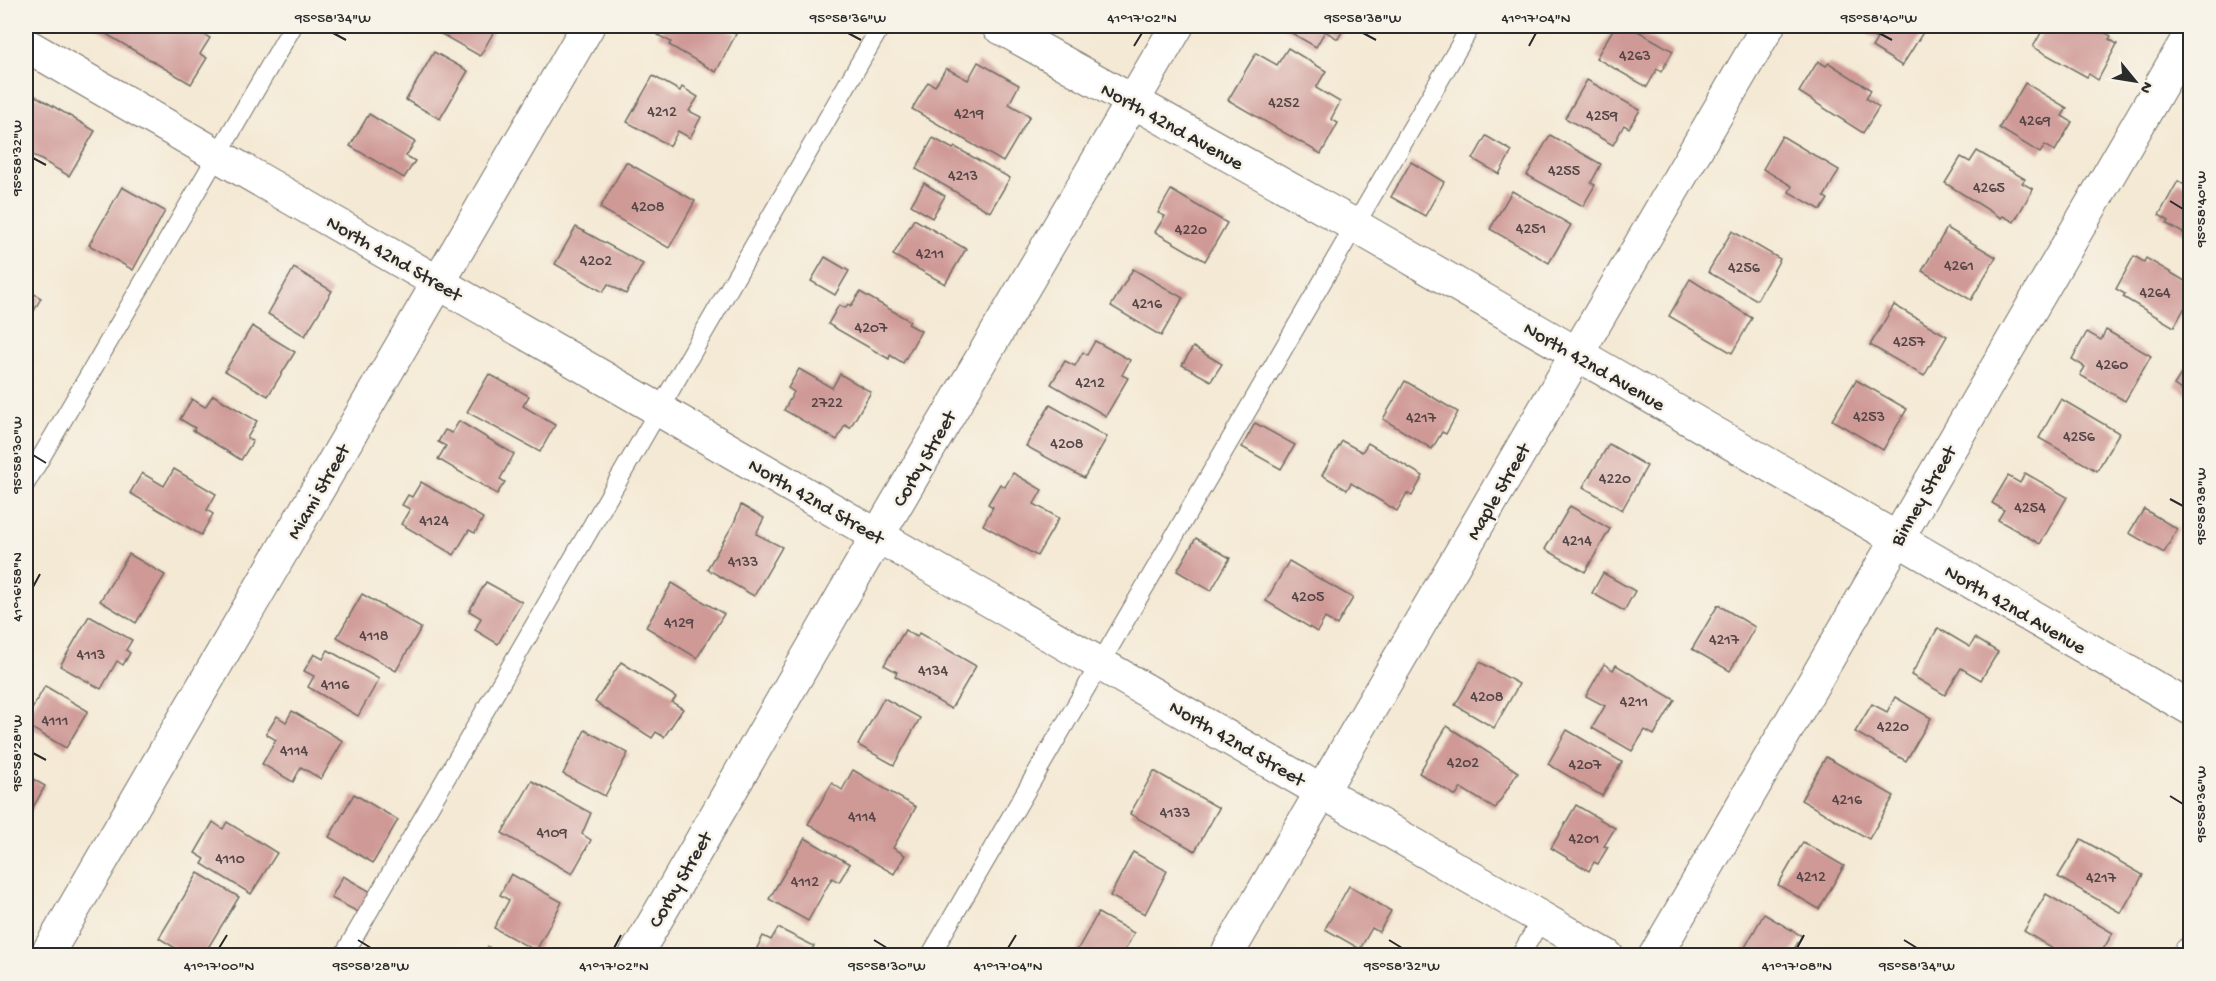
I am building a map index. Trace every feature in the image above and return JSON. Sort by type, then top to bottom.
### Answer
[{"type":"street","name":"Miami Street","points":[[46,956],[588,26]]},
{"type":"street","name":"North 42nd Avenue","points":[[998,26],[1354,225],[2190,708]]},
{"type":"street","name":"Corby Street","points":[[635,956],[878,535],[1177,26]]},
{"type":"street","name":"Maple Street","points":[[1226,956],[1768,26]]},
{"type":"street","name":"Binney Street","points":[[1655,956],[2190,35]]},
{"type":"street","name":"North 42nd Street","points":[[26,45],[1607,956]]},
{"type":"lane","points":[[26,483],[293,26]]},
{"type":"lane","points":[[343,956],[881,26]]},
{"type":"lane","points":[[930,956],[1471,26]]},
{"type":"lane","points":[[1520,956],[1542,918]]},
{"type":"building","points":[[98,26],[189,26],[210,38],[200,54],[207,58],[191,84],[96,28]]},
{"type":"building","points":[[439,26],[497,26],[480,56],[436,31]]},
{"type":"building","points":[[664,26],[721,26],[736,34],[716,72],[669,45],[671,42],[658,35]]},
{"type":"building","points":[[1282,26],[1345,26],[1338,39],[1325,31],[1316,47]]},
{"type":"building","points":[[1615,26],[1629,26],[1673,51],[1661,72],[1657,69],[1647,87],[1596,58]]},
{"type":"building","points":[[1853,26],[1927,26],[1902,66],[1872,47],[1877,39]]},
{"type":"building","points":[[2045,26],[2093,26],[2111,36],[2109,39],[2117,44],[2098,80],[2089,74],[2087,77],[2033,47]]},
{"type":"building","points":[[1288,48],[1326,71],[1316,88],[1340,102],[1331,119],[1338,123],[1321,154],[1228,100],[1256,53],[1277,65]]},
{"type":"building","points":[[434,52],[468,71],[440,119],[406,100]]},
{"type":"building","points":[[1818,61],[1826,66],[1829,63],[1871,90],[1866,98],[1879,107],[1863,133],[1799,92]]},
{"type":"building","points":[[978,62],[1019,85],[1009,104],[1030,116],[1003,162],[912,109],[928,82],[935,86],[946,68],[968,80]]},
{"type":"building","points":[[653,76],[680,91],[682,87],[698,97],[689,111],[701,117],[690,138],[678,131],[670,146],[627,122]]},
{"type":"building","points":[[1587,80],[1640,110],[1629,128],[1624,125],[1613,145],[1565,118]]},
{"type":"building","points":[[2025,83],[2067,108],[2062,116],[2072,122],[2055,151],[2045,145],[2040,153],[1999,128]]},
{"type":"building","points":[[36,96],[95,131],[69,176],[26,151],[26,113]]},
{"type":"building","points":[[369,114],[415,142],[406,156],[415,161],[404,178],[350,146]]},
{"type":"building","points":[[1550,135],[1601,164],[1591,183],[1595,185],[1583,206],[1527,175]]},
{"type":"building","points":[[1486,136],[1512,151],[1499,174],[1473,159]]},
{"type":"building","points":[[1782,136],[1839,170],[1824,197],[1828,199],[1821,210],[1789,192],[1792,186],[1763,169]]},
{"type":"building","points":[[933,138],[953,149],[955,147],[1010,178],[990,212],[916,169]]},
{"type":"building","points":[[1977,151],[2025,179],[2022,183],[2033,189],[2014,222],[2003,216],[2001,218],[1945,183],[1961,157],[1970,162]]},
{"type":"building","points":[[626,162],[695,201],[669,248],[600,208]]},
{"type":"building","points":[[1411,162],[1444,182],[1425,216],[1391,197]]},
{"type":"building","points":[[2178,181],[2188,187],[2190,183],[2190,237],[2167,224],[2169,221],[2159,215]]},
{"type":"building","points":[[924,183],[945,196],[932,218],[911,205]]},
{"type":"building","points":[[122,187],[165,211],[133,270],[89,245]]},
{"type":"building","points":[[1171,190],[1227,223],[1205,261],[1155,232],[1165,216],[1158,213]]},
{"type":"building","points":[[1512,191],[1571,225],[1549,263],[1490,229]]},
{"type":"building","points":[[914,219],[966,249],[945,284],[893,255]]},
{"type":"building","points":[[576,227],[643,264],[626,294],[608,284],[603,292],[555,264]]},
{"type":"building","points":[[1947,228],[1996,257],[1971,300],[1922,271]]},
{"type":"building","points":[[1732,231],[1780,259],[1757,300],[1708,272]]},
{"type":"building","points":[[2134,256],[2144,262],[2146,258],[2190,284],[2190,298],[2174,327],[2123,297],[2125,294],[2116,289]]},
{"type":"building","points":[[825,257],[849,271],[835,295],[811,281]]},
{"type":"building","points":[[294,268],[332,291],[305,336],[268,314]]},
{"type":"building","points":[[1133,269],[1183,298],[1161,336],[1111,306]]},
{"type":"building","points":[[1690,279],[1752,318],[1732,353],[1669,316]]},
{"type":"building","points":[[26,289],[41,298],[26,325]]},
{"type":"building","points":[[860,292],[910,321],[908,324],[921,331],[903,363],[890,355],[889,359],[828,324],[839,305],[845,308],[848,304],[851,306]]},
{"type":"building","points":[[1894,305],[1947,336],[1924,376],[1870,345]]},
{"type":"building","points":[[252,326],[295,352],[268,396],[225,371]]},
{"type":"building","points":[[2106,330],[2151,356],[2125,401],[2080,375],[2085,367],[2072,359],[2087,332],[2101,340]]},
{"type":"building","points":[[26,338],[31,342],[26,352]]},
{"type":"building","points":[[1095,341],[1130,360],[1122,375],[1128,378],[1106,416],[1051,384],[1065,361],[1075,366],[1083,352],[1087,355]]},
{"type":"building","points":[[1193,347],[1222,364],[1211,381],[1182,365]]},
{"type":"building","points":[[2188,363],[2190,365],[2190,396],[2174,385]]},
{"type":"building","points":[[799,369],[832,388],[840,374],[871,392],[850,428],[845,425],[837,440],[784,410],[794,392],[788,388]]},
{"type":"building","points":[[489,374],[529,396],[523,406],[555,425],[540,452],[467,412]]},
{"type":"building","points":[[1856,380],[1907,409],[1883,450],[1832,420]]},
{"type":"building","points":[[1405,381],[1458,412],[1446,434],[1442,432],[1432,449],[1383,419]]},
{"type":"building","points":[[213,395],[257,421],[247,438],[253,441],[241,460],[193,430],[195,428],[180,419],[192,399],[205,407]]},
{"type":"building","points":[[2061,399],[2119,433],[2097,471],[2039,438]]},
{"type":"building","points":[[1050,405],[1107,437],[1084,478],[1026,446]]},
{"type":"building","points":[[459,421],[514,454],[500,479],[505,482],[497,494],[438,459],[446,446],[438,442],[445,430],[452,433]]},
{"type":"building","points":[[1255,423],[1295,445],[1281,469],[1242,447]]},
{"type":"building","points":[[1342,441],[1362,452],[1368,443],[1423,476],[1412,496],[1407,493],[1397,511],[1351,483],[1347,490],[1322,475]]},
{"type":"building","points":[[1609,444],[1647,466],[1622,510],[1583,487]]},
{"type":"building","points":[[174,469],[216,494],[207,510],[213,514],[201,535],[130,493],[142,473],[164,486]]},
{"type":"building","points":[[1013,473],[1042,490],[1034,504],[1059,518],[1037,556],[983,525],[993,507],[988,504],[1000,484],[1005,487]]},
{"type":"building","points":[[2025,473],[2067,497],[2040,544],[1998,520],[2004,510],[1992,503],[2008,476],[2020,483]]},
{"type":"building","points":[[421,482],[483,518],[475,533],[469,530],[454,555],[401,524],[410,509],[402,505],[408,495],[412,497]]},
{"type":"building","points":[[741,505],[764,518],[756,534],[782,547],[754,596],[707,569],[734,523]]},
{"type":"building","points":[[1570,506],[1610,529],[1585,572],[1545,549]]},
{"type":"building","points":[[2144,509],[2177,529],[2164,553],[2129,533]]},
{"type":"building","points":[[1196,538],[1230,558],[1211,591],[1177,571]]},
{"type":"building","points":[[129,554],[165,575],[136,623],[100,601]]},
{"type":"building","points":[[1289,561],[1353,598],[1337,625],[1325,618],[1317,632],[1266,601]]},
{"type":"building","points":[[1603,573],[1635,591],[1624,611],[1592,593]]},
{"type":"building","points":[[486,582],[522,602],[498,644],[475,630],[481,618],[469,611]]},
{"type":"building","points":[[672,583],[724,614],[697,658],[646,627]]},
{"type":"building","points":[[362,594],[421,628],[396,671],[337,637]]},
{"type":"building","points":[[1718,605],[1755,627],[1730,671],[1692,649]]},
{"type":"building","points":[[89,616],[132,640],[126,650],[130,653],[123,665],[117,661],[101,689],[60,666]]},
{"type":"building","points":[[1938,628],[1970,647],[1975,638],[1998,652],[1981,680],[1961,668],[1945,695],[1911,675]]},
{"type":"building","points":[[905,630],[917,637],[919,633],[976,666],[951,709],[895,676],[897,672],[884,665]]},
{"type":"building","points":[[328,650],[379,679],[358,716],[308,687],[314,676],[304,671],[314,654],[323,659]]},
{"type":"building","points":[[621,662],[676,697],[672,702],[683,709],[664,737],[656,732],[652,738],[595,702]]},
{"type":"building","points":[[1480,662],[1519,684],[1494,728],[1455,705]]},
{"type":"building","points":[[1604,664],[1613,670],[1616,665],[1675,700],[1654,735],[1645,730],[1632,751],[1592,728],[1605,706],[1586,696]]},
{"type":"building","points":[[45,686],[88,711],[66,748],[26,725],[26,720]]},
{"type":"building","points":[[1895,697],[1931,718],[1906,761],[1855,732],[1872,704],[1887,712]]},
{"type":"building","points":[[884,698],[920,718],[894,765],[858,745]]},
{"type":"building","points":[[292,711],[343,741],[321,779],[301,767],[293,782],[262,764],[276,740],[266,734],[277,716],[286,722]]},
{"type":"building","points":[[1447,726],[1518,772],[1495,809],[1461,788],[1456,796],[1419,773]]},
{"type":"building","points":[[585,730],[628,753],[605,796],[563,774]]},
{"type":"building","points":[[1567,730],[1622,762],[1602,796],[1548,764]]},
{"type":"building","points":[[1826,757],[1894,796],[1869,839],[1801,800]]},
{"type":"building","points":[[853,770],[916,807],[893,848],[905,855],[894,874],[808,824],[832,783],[842,790]]},
{"type":"building","points":[[1154,771],[1219,808],[1195,851],[1130,814]]},
{"type":"building","points":[[26,775],[45,786],[26,820]]},
{"type":"building","points":[[532,781],[591,813],[582,834],[591,840],[572,874],[502,833]]},
{"type":"building","points":[[354,794],[398,820],[373,863],[329,837]]},
{"type":"building","points":[[1576,805],[1615,828],[1604,846],[1608,847],[1598,864],[1594,862],[1589,871],[1551,848]]},
{"type":"building","points":[[213,822],[223,829],[227,822],[277,853],[251,894],[202,864],[205,859],[195,853]]},
{"type":"building","points":[[805,838],[850,864],[839,882],[832,878],[808,921],[769,899]]},
{"type":"building","points":[[2081,839],[2143,875],[2121,913],[2058,877]]},
{"type":"building","points":[[1803,842],[1844,866],[1819,909],[1778,885]]},
{"type":"building","points":[[1133,852],[1167,871],[1145,914],[1110,896]]},
{"type":"building","points":[[198,873],[239,897],[203,956],[188,956],[159,938]]},
{"type":"building","points":[[511,874],[562,902],[536,951],[494,928],[509,900],[500,895]]},
{"type":"building","points":[[343,876],[371,892],[360,913],[331,898]]},
{"type":"building","points":[[1349,886],[1391,911],[1379,932],[1372,928],[1360,949],[1325,929]]},
{"type":"building","points":[[2046,894],[2113,933],[2099,956],[2064,956],[2024,931]]},
{"type":"building","points":[[1098,913],[1134,933],[1122,956],[1074,956]]},
{"type":"building","points":[[1764,914],[1802,936],[1790,956],[1740,956]]},
{"type":"building","points":[[778,928],[814,946],[812,949],[824,956],[753,956],[763,936],[771,940]]},
{"type":"building","points":[[488,947],[503,956],[483,956]]}]
